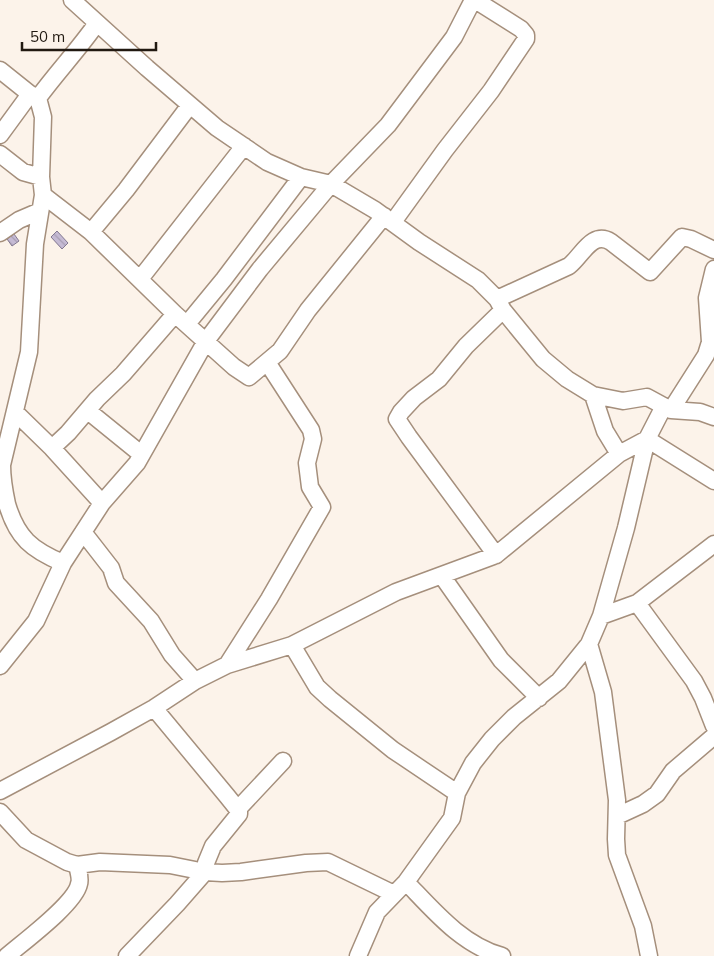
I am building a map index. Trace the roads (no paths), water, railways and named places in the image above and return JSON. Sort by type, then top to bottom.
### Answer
[{"type":"street","points":[[72,0],[217,128],[268,162],[301,177],[331,184],[389,219],[419,242],[478,280],[550,366],[567,379],[593,395],[623,401],[647,397],[667,408],[700,412],[714,417]]},
{"type":"street","points":[[0,666],[36,621],[63,563],[102,503],[136,462],[206,341],[260,269],[331,184],[388,125],[454,36],[474,0],[521,28],[526,35],[526,40],[492,91],[389,219],[308,310],[284,346],[248,377],[234,367],[206,341],[181,319],[91,232],[41,203]]},
{"type":"street","points":[[0,135],[78,50],[97,23]]},
{"type":"street","points":[[0,70],[34,96],[43,117],[41,203],[35,244],[29,352],[2,465],[2,483],[12,521],[18,532],[43,555],[63,563]]},
{"type":"street","points":[[91,232],[126,190],[190,104]]},
{"type":"street","points":[[140,279],[244,146]]},
{"type":"street","points":[[0,154],[23,172],[41,177]]},
{"type":"street","points":[[52,448],[181,319],[224,279],[301,177]]},
{"type":"street","points":[[0,232],[41,203]]},
{"type":"street","points":[[496,555],[409,437],[397,418],[401,412],[414,398],[439,379],[500,305],[569,266],[591,242],[600,238],[611,242],[650,272],[682,237],[691,239],[714,250]]},
{"type":"street","points":[[358,956],[377,912],[406,882],[452,818],[457,793],[473,763],[492,739],[514,718],[559,681],[589,644],[601,616],[626,528],[647,439],[710,347],[707,298],[714,270]]},
{"type":"street","points":[[227,665],[269,599],[322,507],[310,488],[307,463],[312,439],[310,430],[267,362]]},
{"type":"street","points":[[593,395],[605,431],[619,454]]},
{"type":"street","points":[[88,411],[141,454]]},
{"type":"street","points":[[14,412],[52,448],[102,503]]},
{"type":"street","points":[[0,791],[111,732],[154,708],[195,681],[227,665],[292,645],[396,592],[496,555],[619,454],[647,439]]},
{"type":"street","points":[[647,439],[714,481]]},
{"type":"street","points":[[83,532],[111,568],[116,583],[152,621],[172,655],[195,681]]},
{"type":"street","points":[[601,616],[637,603],[714,544]]},
{"type":"street","points":[[442,576],[501,660],[539,698]]},
{"type":"street","points":[[637,603],[694,681],[714,726]]},
{"type":"street","points":[[589,644],[603,692],[617,800],[617,855],[643,926],[649,956]]},
{"type":"street","points":[[292,645],[317,688],[393,750],[457,793]]},
{"type":"street","points":[[127,956],[205,872],[206,863],[214,846],[238,816],[238,809],[154,708]]},
{"type":"street","points":[[617,816],[642,804],[657,794],[673,771],[714,736]]},
{"type":"street","points":[[238,809],[283,761]]},
{"type":"street","points":[[0,812],[26,840],[66,862],[77,865],[100,862],[170,865],[205,872],[242,872],[306,863],[328,862],[394,894]]},
{"type":"street","points":[[7,956],[57,913],[73,896],[80,884],[77,865]]},
{"type":"street","points":[[406,882],[438,916],[457,932],[474,944],[491,953],[502,956]]}]
